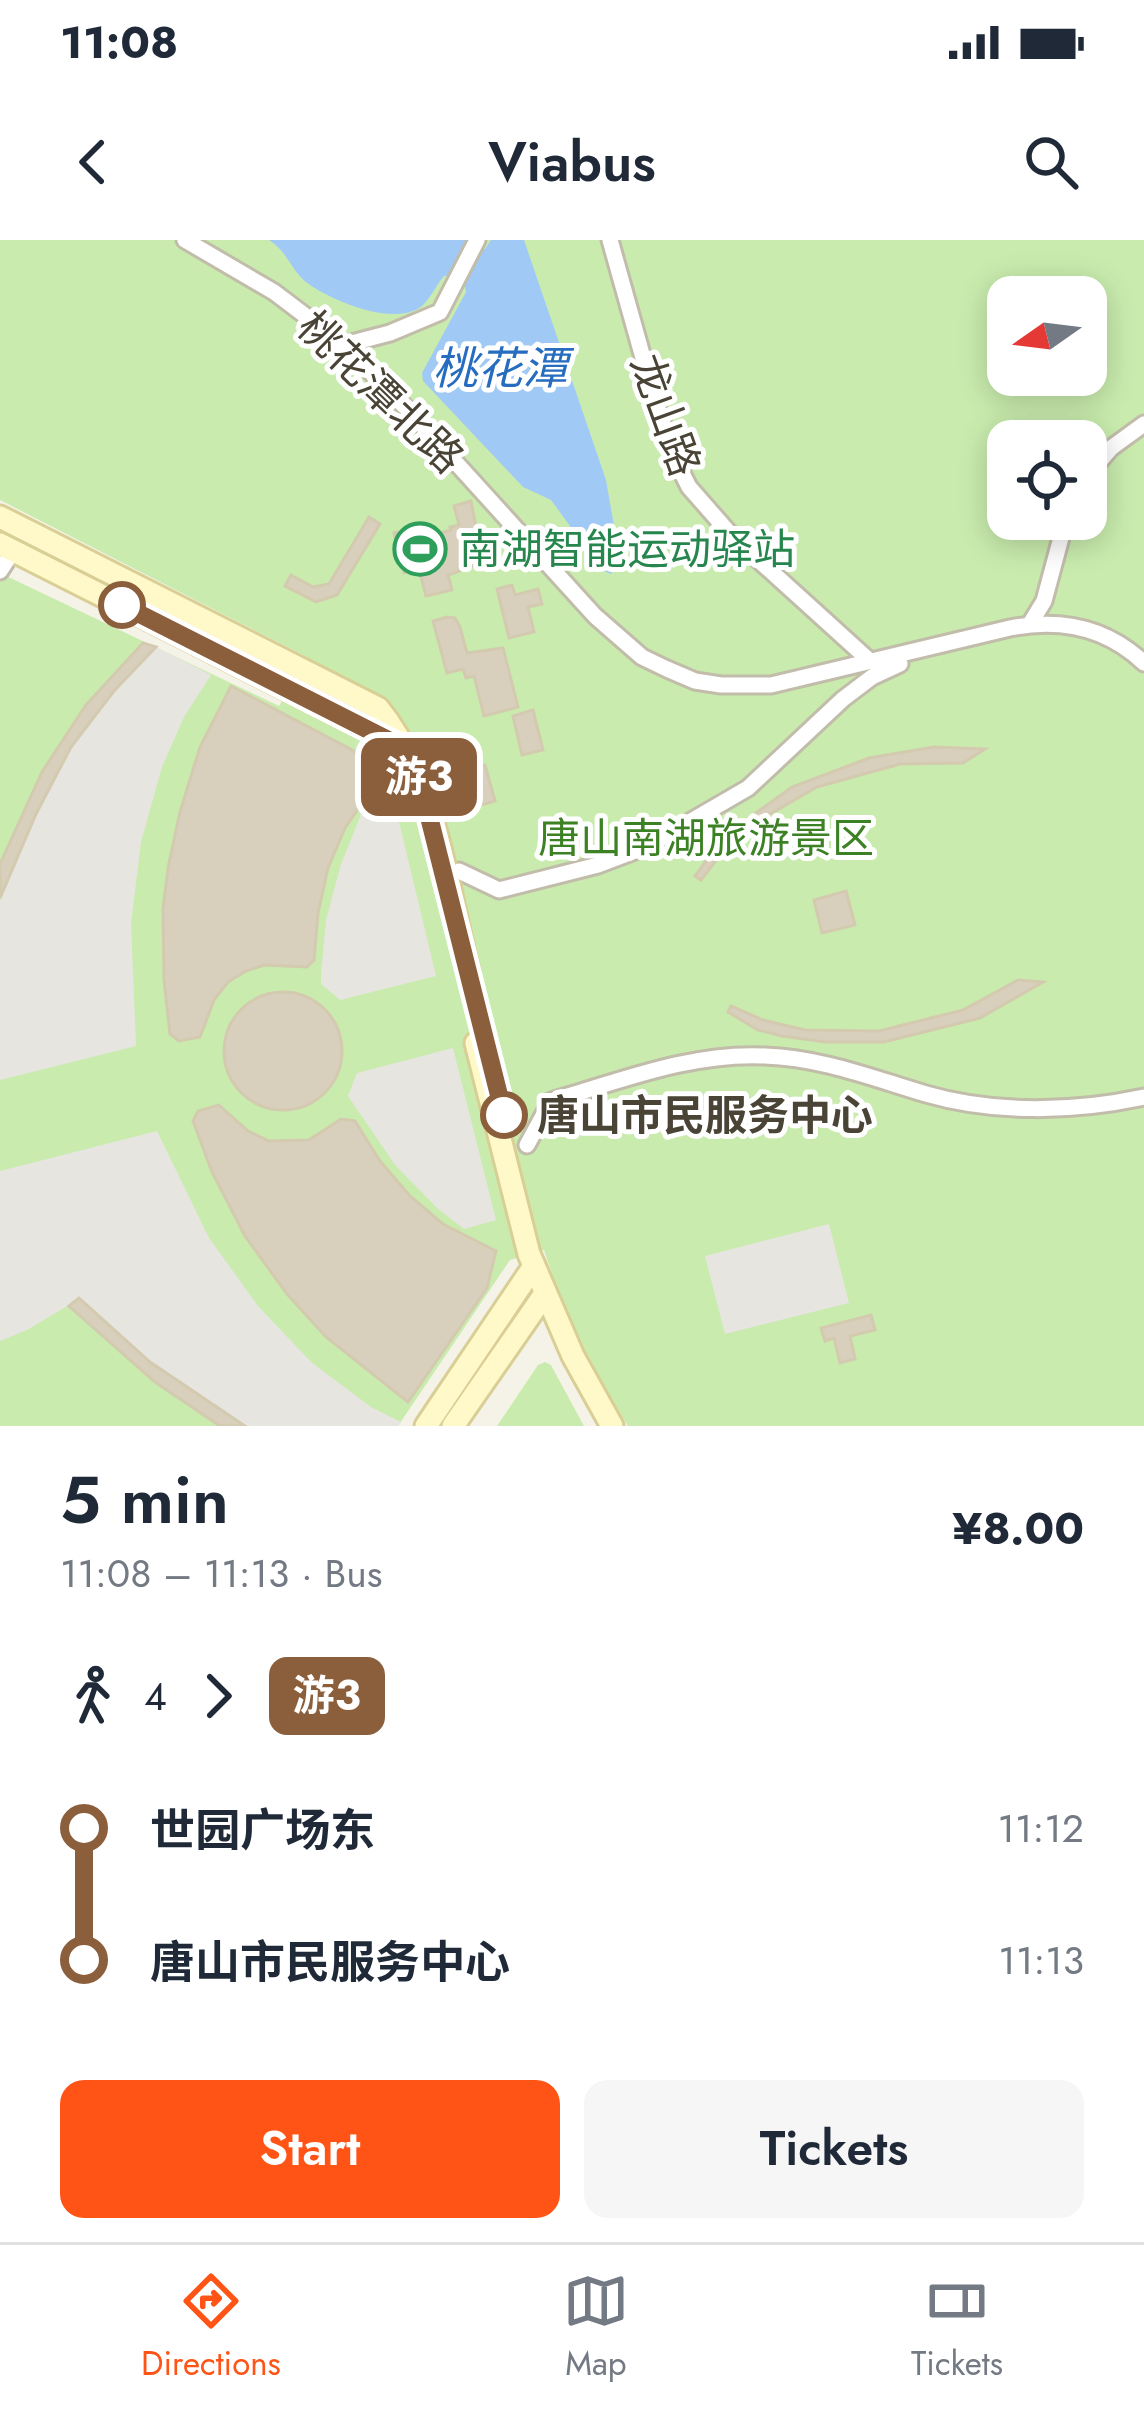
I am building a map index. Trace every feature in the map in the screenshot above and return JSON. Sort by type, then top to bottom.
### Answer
[{"type":"main road","points":[[0,517],[378,708],[402,747],[463,972]]},
{"type":"main road","points":[[26,530],[6,547],[402,747]]},
{"type":"main road","points":[[453,1426],[544,1295],[539,1260],[481,1042],[533,1266],[544,1295],[611,1426]]},
{"type":"main road","points":[[426,1426],[533,1266]]},
{"type":"street","name":"桃花潭北路","points":[[185,240],[274,292],[344,345],[595,616],[642,657],[695,681],[744,686],[810,678],[1030,624],[1066,623]]},
{"type":"street","points":[[344,345],[390,333],[440,312],[477,240]]},
{"type":"street","name":"龙山路","points":[[610,240],[654,398],[689,487],[732,536],[871,662]]},
{"type":"street","points":[[1107,453],[1144,424]]},
{"type":"street","points":[[1030,624],[1044,601],[1060,540]]},
{"type":"street","points":[[0,571],[6,547]]},
{"type":"street","points":[[1048,581],[1052,602],[1066,623],[1110,638],[1144,663]]},
{"type":"street","points":[[459,871],[499,890],[598,865],[648,846],[748,788],[843,699],[903,662]]},
{"type":"street","points":[[527,1144],[551,1101],[685,1063],[736,1055],[805,1059],[928,1095],[996,1106],[1073,1106],[1144,1097]]},
{"type":"green space","name":"唐山南湖旅游景区","points":[[0,240],[1144,240],[1144,1426],[628,1426],[580,1341],[544,1250],[510,1260],[398,1426],[0,1426],[0,573],[279,706],[307,657],[0,500]]},
{"type":"green space","points":[[545,1362],[584,1426],[497,1426],[538,1365]]},
{"type":"shaded area","points":[[156,647],[211,675],[184,717],[162,767],[141,842],[131,924],[136,1046],[0,1080],[0,901],[36,814],[71,747]]},
{"type":"shaded area","points":[[395,805],[436,976],[340,1000],[321,984],[321,974],[326,920],[341,864],[362,812]]},
{"type":"shaded area","points":[[453,1048],[496,1220],[464,1229],[395,1165],[348,1096],[357,1073]]},
{"type":"shaded area","points":[[157,1131],[209,1238],[258,1306],[311,1362],[371,1407],[401,1422],[398,1426],[245,1426],[150,1362],[79,1299],[0,1341],[0,1171]]},
{"type":"shaded area","points":[[829,1224],[849,1303],[725,1334],[705,1256]]},
{"type":"water","name":"桃花潭","points":[[269,240],[472,240],[485,249],[491,240],[524,240],[606,480],[618,549],[611,574],[602,570],[551,500],[523,487],[423,381],[422,373],[466,292],[464,282],[444,276],[422,306],[410,312],[379,313],[316,289]]},
{"type":"building","name":"南湖智能运动驿站","points":[[471,501],[483,563],[448,575],[452,590],[426,596],[419,569],[404,573],[394,533],[412,529],[415,540],[451,530],[459,525],[454,506]]},
{"type":"building","points":[[369,517],[380,524],[337,595],[316,602],[285,586],[291,575],[313,587],[329,584]]},
{"type":"building","points":[[512,585],[515,595],[538,589],[542,604],[528,607],[534,632],[509,638],[497,589]]},
{"type":"building","points":[[455,618],[460,627],[467,653],[503,648],[518,707],[484,716],[474,676],[466,678],[463,669],[447,673],[433,621]]},
{"type":"building","points":[[143,643],[156,647],[71,747],[0,898],[0,864],[42,772],[86,705]]},
{"type":"building","points":[[231,686],[354,751],[379,779],[345,828],[328,868],[314,960],[307,967],[264,965],[246,971],[228,982],[214,1000],[200,1037],[179,1041],[170,1034],[164,980],[168,868],[200,747]]},
{"type":"building","points":[[533,710],[543,750],[522,755],[513,716]]},
{"type":"building","points":[[934,747],[985,749],[963,763],[900,764],[817,787],[753,824],[701,880],[695,876],[724,836],[792,787],[869,758]]},
{"type":"building","points":[[485,765],[495,801],[470,808],[461,772]]},
{"type":"building","points":[[846,891],[855,925],[822,933],[814,900]]},
{"type":"building","points":[[1018,980],[1043,982],[980,1018],[884,1042],[782,1036],[758,1030],[728,1012],[731,1006],[805,1030],[879,1031],[963,1010]]},
{"type":"building","points":[[283,992],[306,997],[325,1009],[337,1028],[342,1051],[337,1074],[325,1093],[306,1105],[283,1110],[260,1105],[241,1093],[229,1074],[224,1051],[229,1028],[241,1009],[260,997]]},
{"type":"building","points":[[219,1105],[248,1131],[269,1141],[309,1140],[341,1119],[355,1121],[410,1196],[443,1224],[496,1251],[487,1288],[408,1402],[326,1337],[245,1236],[212,1172],[193,1121],[198,1111]]},
{"type":"building","points":[[79,1298],[150,1362],[245,1426],[220,1426],[155,1382],[69,1306]]},
{"type":"building","points":[[871,1315],[875,1330],[850,1336],[855,1359],[840,1363],[834,1338],[825,1341],[821,1328]]},
{"type":"tunnel","points":[[468,970],[485,1041]]},
{"type":"bus line","name":"游3","points":[[122,605],[402,747],[419,777],[504,1115]]},
{"type":"place","name":"南湖智能运动驿站","points":[[420,549]]},
{"type":"place","name":"唐山市民服务中心","points":[[504,1115]]}]
